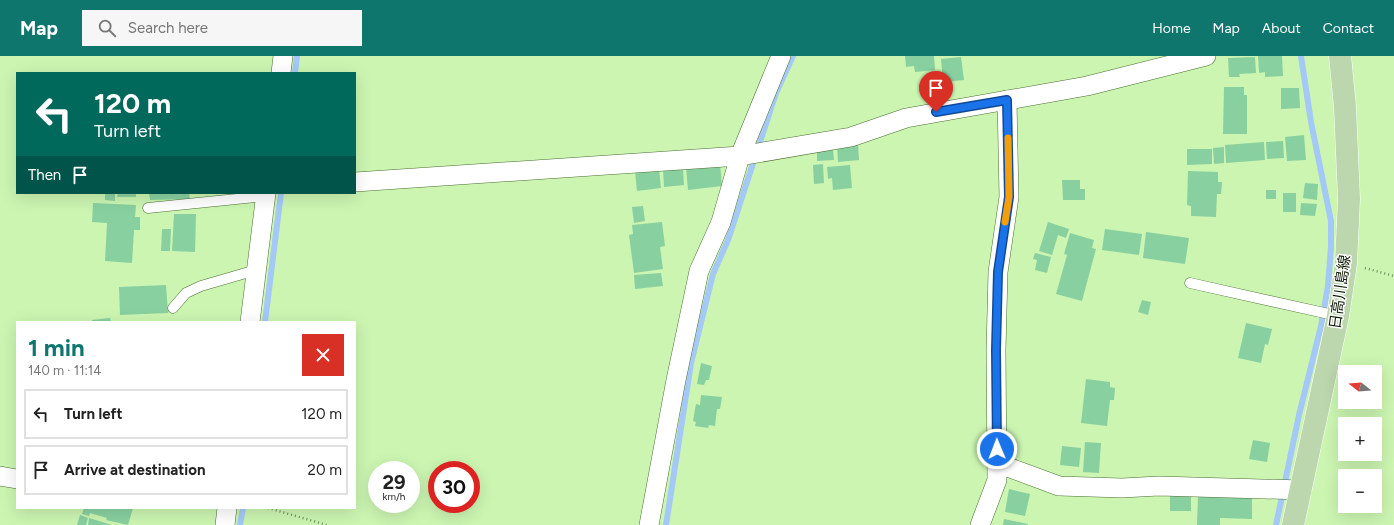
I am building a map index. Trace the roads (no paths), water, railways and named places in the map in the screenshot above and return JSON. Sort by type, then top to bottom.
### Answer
[{"type":"main road","name":"日高川島線","points":[[1294,525],[1302,490],[1313,426],[1338,316],[1346,263],[1349,199],[1345,107],[1340,56]]},
{"type":"street","points":[[281,72],[283,56]]},
{"type":"street","points":[[649,525],[676,380],[699,271],[721,222],[740,156],[782,56]]},
{"type":"street","points":[[356,182],[740,156],[851,137],[906,118],[1087,86],[1206,56]]},
{"type":"street","points":[[980,525],[997,480],[996,350],[998,272],[1009,197],[1007,100]]},
{"type":"street","points":[[250,321],[265,195]]},
{"type":"street","points":[[997,463],[1059,486],[1122,488],[1160,486],[1302,490]]},
{"type":"street","points":[[0,476],[16,479]]},
{"type":"street","points":[[225,525],[227,509]]},
{"type":"lane","points":[[148,208],[265,195]]},
{"type":"lane","points":[[173,308],[186,293],[201,286],[256,270]]},
{"type":"lane","points":[[1190,283],[1338,316]]},
{"type":"waterway","points":[[295,72],[297,56]]},
{"type":"waterway","points":[[666,525],[691,363],[713,274],[728,240],[776,93],[793,56]]},
{"type":"waterway","points":[[1276,525],[1299,415],[1321,326],[1328,286],[1331,247],[1331,221],[1311,122],[1301,56]]},
{"type":"waterway","points":[[265,321],[281,194]]},
{"type":"waterway","points":[[240,525],[243,509]]}]
